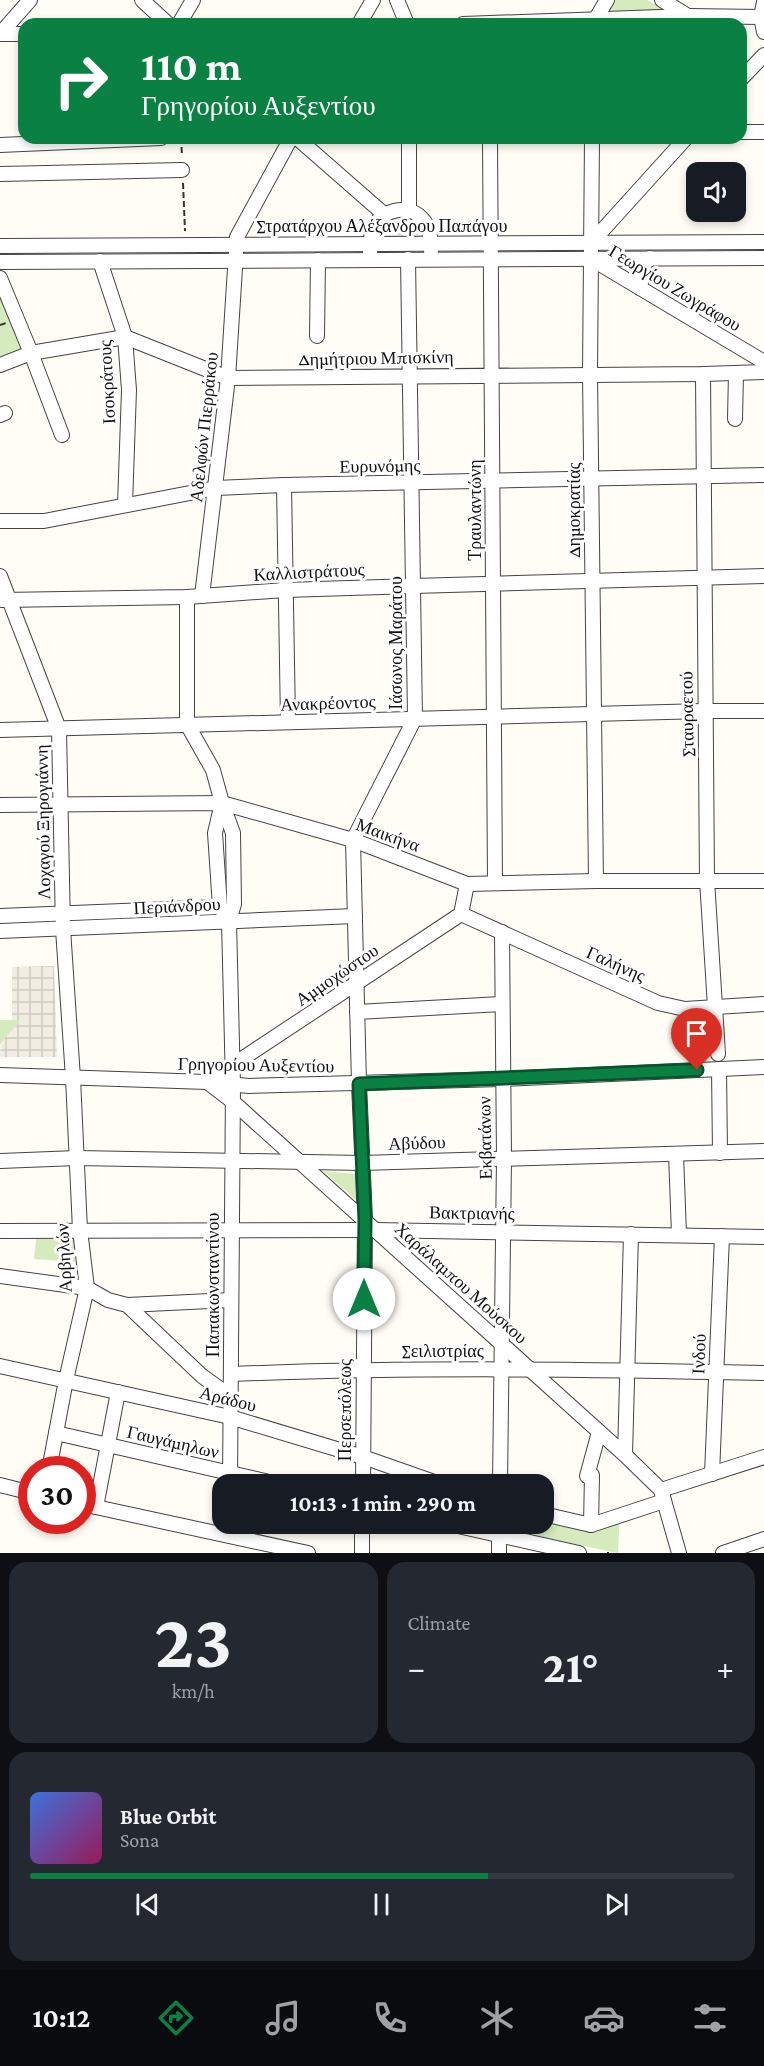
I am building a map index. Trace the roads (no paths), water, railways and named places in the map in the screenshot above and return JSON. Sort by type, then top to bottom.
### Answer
[{"type":"street","points":[[0,34],[30,0]]},
{"type":"street","points":[[142,0],[162,18]]},
{"type":"street","points":[[182,18],[193,0]]},
{"type":"street","points":[[362,18],[373,0]]},
{"type":"street","points":[[397,0],[404,18]]},
{"type":"street","points":[[597,18],[608,0]]},
{"type":"street","points":[[662,0],[688,16]]},
{"type":"street","points":[[764,2],[760,17],[764,32]]},
{"type":"street","points":[[657,18],[760,17]]},
{"type":"street","points":[[0,34],[18,34]]},
{"type":"street","points":[[747,73],[764,55]]},
{"type":"street","points":[[747,132],[764,132]]},
{"type":"street","points":[[0,145],[23,144]]},
{"type":"street","points":[[236,244],[239,231],[288,144]]},
{"type":"street","points":[[304,144],[386,215]]},
{"type":"street","points":[[409,144],[409,210]]},
{"type":"street","name":"Τραυλαντώνη","points":[[490,144],[495,883]]},
{"type":"street","name":"Δημοκρατίας","points":[[592,144],[590,374],[596,881]]},
{"type":"street","points":[[591,243],[681,144]]},
{"type":"street","points":[[0,174],[182,170]]},
{"type":"street","points":[[369,260],[373,227],[380,218],[396,210],[409,210],[423,219],[427,226],[431,244],[431,260]]},
{"type":"street","name":"Στρατάρχου Αλέξανδρου Παπάγου","points":[[0,246],[764,242]]},
{"type":"street","name":"Γεωργίου Ζωγράφου","points":[[569,243],[764,362]]},
{"type":"street","name":"Αδελφών Πιερράκου","points":[[202,596],[228,378],[236,244]]},
{"type":"street","points":[[640,288],[644,264],[650,258]]},
{"type":"street","name":"Στρατάρχου Αλέξανδρου Παπάγου","points":[[0,262],[764,258]]},
{"type":"street","points":[[317,336],[318,260]]},
{"type":"street","name":"Ιάσωνος Μαράτου","points":[[359,1084],[353,840],[415,718],[408,260]]},
{"type":"street","name":"Ισοκράτους","points":[[100,261],[125,337],[129,390],[125,505]]},
{"type":"street","points":[[0,278],[62,435]]},
{"type":"street","points":[[0,365],[31,353],[125,337]]},
{"type":"street","name":"Δημήτριου Μπισκίνη","points":[[125,337],[228,378],[764,372]]},
{"type":"street","points":[[735,419],[736,373]]},
{"type":"street","name":"Σταυραετού","points":[[703,374],[707,880],[718,1054]]},
{"type":"street","name":"Ευρυνόμης","points":[[0,521],[44,521],[216,488],[764,475]]},
{"type":"street","points":[[284,485],[288,722]]},
{"type":"street","name":"Λοχαγού Ξηρογιάννη","points":[[0,576],[5,599],[59,729],[63,929],[73,1078]]},
{"type":"street","name":"Καλλιστράτους","points":[[5,599],[187,597],[285,590],[764,576]]},
{"type":"street","points":[[187,597],[187,724],[213,770],[233,833],[234,904],[229,921],[233,1085]]},
{"type":"street","name":"Ανακρέοντος","points":[[0,730],[764,711]]},
{"type":"street","points":[[222,803],[215,832],[220,907],[229,921]]},
{"type":"street","name":"Μαικήνα","points":[[0,805],[222,803],[353,840],[467,884],[764,881]]},
{"type":"street","points":[[461,914],[467,884]]},
{"type":"street","name":"Περιάνδρου","points":[[0,916],[220,907]]},
{"type":"street","name":"Γαλήνης","points":[[461,914],[658,1003],[685,1009],[764,1004]]},
{"type":"street","name":"Αμμοχώστου","points":[[207,1082],[461,914]]},
{"type":"street","name":"Περιάνδρου","points":[[0,932],[355,916]]},
{"type":"street","points":[[502,932],[502,1079]]},
{"type":"street","points":[[357,1012],[501,1004]]},
{"type":"street","name":"Γρηγορίου Αυξεντίου","points":[[0,1075],[207,1082],[233,1085],[359,1084],[764,1067]]},
{"type":"street","points":[[719,1069],[720,1153]]},
{"type":"street","name":"Αρβηλών","points":[[52,1456],[87,1288],[80,1230],[73,1078]]},
{"type":"street","name":"Εκβατάνων","points":[[500,1474],[504,1232],[502,1079]]},
{"type":"street","name":"Χαράλαμπου Μούσκου","points":[[207,1082],[300,1161],[368,1226],[625,1455],[662,1496]]},
{"type":"street","name":"Περσεπόλεως","points":[[359,1084],[362,1163],[368,1226],[363,1474]]},
{"type":"street","name":"Παπακωνσταντίνου","points":[[230,1474],[233,1085]]},
{"type":"street","name":"Αβύδου","points":[[0,1161],[77,1158],[362,1163],[764,1151]]},
{"type":"street","points":[[676,1154],[679,1234]]},
{"type":"street","name":"Βακτριανής","points":[[0,1231],[232,1230],[368,1226],[504,1232],[764,1237]]},
{"type":"street","points":[[625,1455],[631,1234]]},
{"type":"street","name":"Ινδού","points":[[712,1474],[722,1236]]},
{"type":"street","points":[[0,1276],[87,1288],[108,1300],[127,1305],[231,1300]]},
{"type":"street","points":[[127,1305],[202,1376],[230,1396]]},
{"type":"street","name":"Αράδου","points":[[0,1366],[230,1416],[412,1474]]},
{"type":"street","name":"Σειλιστρίας","points":[[231,1374],[364,1369],[501,1368],[764,1373]]},
{"type":"street","points":[[96,1484],[108,1445],[118,1392]]},
{"type":"street","points":[[591,1525],[592,1475],[587,1476],[599,1432]]},
{"type":"street","name":"Γαυγάμηλων","points":[[56,1433],[212,1474]]},
{"type":"street","points":[[554,1517],[591,1525],[712,1474],[764,1457]]},
{"type":"street","points":[[0,1485],[18,1490]]},
{"type":"street","points":[[662,1496],[680,1553]]},
{"type":"street","points":[[96,1507],[212,1527]]},
{"type":"street","points":[[243,1534],[308,1553]]},
{"type":"street","points":[[362,1534],[362,1553]]},
{"type":"street","points":[[499,1534],[499,1553]]},
{"type":"street","points":[[513,1534],[579,1553]]},
{"type":"street","points":[[723,1553],[764,1539]]}]
